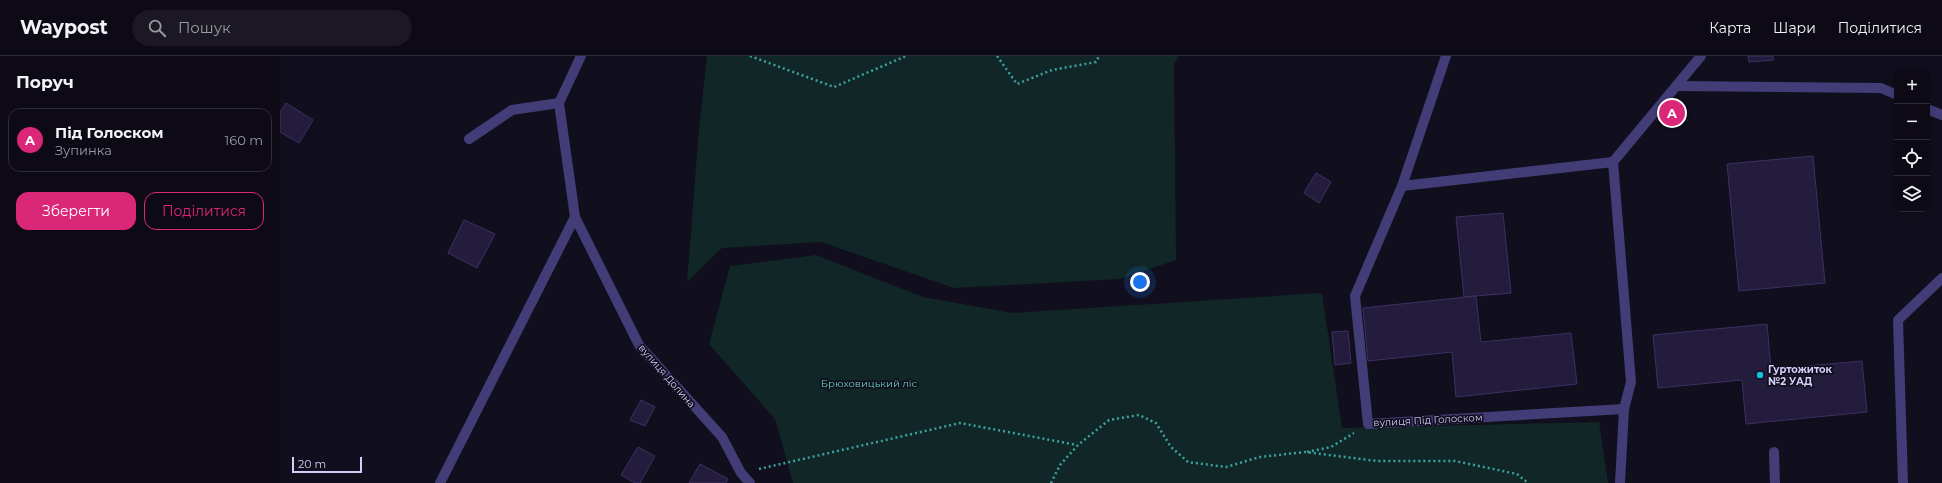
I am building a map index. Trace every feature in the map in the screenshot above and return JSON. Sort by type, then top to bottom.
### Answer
[{"type":"street","points":[[470,139],[512,110],[559,104],[581,56]]},
{"type":"street","name":"вулиця Під Голоском","points":[[1446,56],[1402,186],[1355,296],[1368,424],[1624,409]]},
{"type":"street","points":[[1402,186],[1613,162],[1701,56]]},
{"type":"street","points":[[1676,86],[1881,88],[1894,94]]},
{"type":"street","name":"вулиця Долина","points":[[559,104],[575,217],[639,345],[722,437],[741,473],[750,483]]},
{"type":"street","points":[[1930,109],[1942,115]]},
{"type":"street","points":[[1613,162],[1631,382],[1624,409],[1620,483]]},
{"type":"street","points":[[440,483],[575,217]]},
{"type":"street","points":[[1903,483],[1898,320],[1942,278]]},
{"type":"street","points":[[1774,452],[1775,483]]},
{"type":"path","points":[[750,56],[834,87],[906,56]]},
{"type":"path","points":[[998,56],[1017,84],[1052,70],[1096,62],[1099,56]]},
{"type":"path","points":[[1051,483],[1060,465],[1078,445],[1109,420],[1139,415],[1156,423],[1171,447],[1188,462],[1226,467],[1260,457],[1305,452],[1331,447],[1368,424]]},
{"type":"path","points":[[741,473],[960,423],[1078,445]]},
{"type":"path","points":[[1305,452],[1377,461],[1455,461],[1517,474],[1528,483]]},
{"type":"green space","points":[[707,56],[1179,56],[1174,64],[1176,260],[1120,279],[954,288],[821,242],[722,248],[687,282],[699,129]]},
{"type":"green space","name":"Брюховицький ліс","points":[[816,255],[923,297],[1013,313],[1322,293],[1342,428],[1599,422],[1608,483],[793,483],[775,419],[709,344],[730,266]]},
{"type":"building","points":[[1748,56],[1773,56],[1773,60],[1749,62]]},
{"type":"building","points":[[286,103],[313,120],[299,143],[280,132],[280,112]]},
{"type":"building","points":[[1813,156],[1825,283],[1739,291],[1727,164]]},
{"type":"building","points":[[1316,173],[1331,182],[1319,203],[1304,193]]},
{"type":"building","points":[[1503,213],[1511,293],[1464,297],[1456,217]]},
{"type":"building","points":[[464,220],[495,234],[477,268],[448,253]]},
{"type":"building","points":[[1476,296],[1481,342],[1571,333],[1577,384],[1456,397],[1452,352],[1368,361],[1363,308]]},
{"type":"building","name":"Гуртожиток №2 УАД","points":[[1767,324],[1771,369],[1862,361],[1867,412],[1746,424],[1742,380],[1658,388],[1653,335]]},
{"type":"building","points":[[1348,331],[1351,363],[1335,365],[1332,332]]},
{"type":"building","points":[[641,400],[655,407],[645,426],[630,420]]},
{"type":"building","points":[[638,447],[655,456],[640,483],[635,483],[621,475]]},
{"type":"building","points":[[700,464],[728,479],[726,483],[689,483]]},
{"type":"place","name":"Під Голоском","points":[[1672,113]]},
{"type":"place","name":"Гуртожиток №2 УАД","points":[[1760,375]]}]
